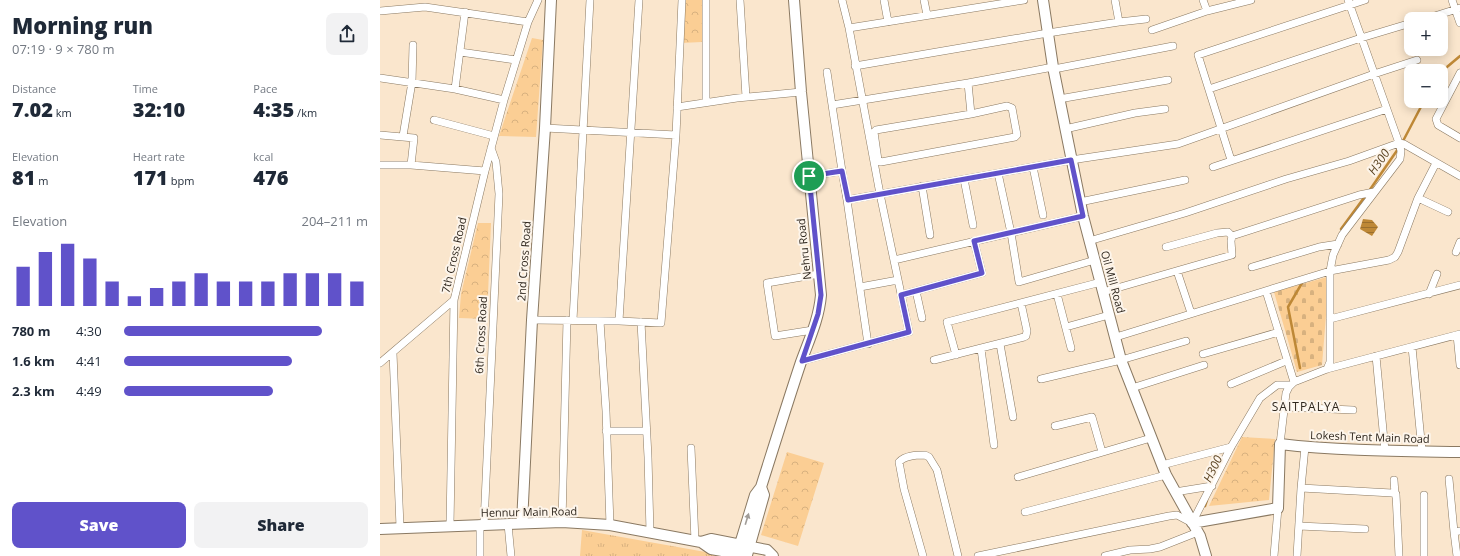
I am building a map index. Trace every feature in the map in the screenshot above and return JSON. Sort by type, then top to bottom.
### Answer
[{"type":"street","name":"7th Cross Road","points":[[450,525],[454,300],[485,171],[504,100],[528,22],[538,0]]},
{"type":"street","name":"2nd Cross Road","points":[[522,523],[532,320],[545,128],[551,0]]},
{"type":"street","points":[[562,522],[570,320],[584,130],[590,0]]},
{"type":"street","points":[[619,321],[639,0]]},
{"type":"street","points":[[532,320],[661,323],[676,135],[682,0]]},
{"type":"street","points":[[706,0],[706,102]]},
{"type":"street","points":[[740,0],[746,97]]},
{"type":"street","name":"Nehru Road","points":[[745,551],[764,495],[761,487],[813,330],[820,306],[821,295],[801,92],[794,0]]},
{"type":"street","points":[[802,361],[909,332],[880,194],[849,28],[842,0]]},
{"type":"street","points":[[884,0],[888,22]]},
{"type":"street","points":[[924,0],[927,15]]},
{"type":"street","points":[[849,28],[1024,0]]},
{"type":"street","name":"Oil Mill Road","points":[[1043,0],[1053,68],[1083,216],[1121,360],[1166,475],[1198,532],[1206,556]]},
{"type":"street","points":[[1115,0],[1119,22]]},
{"type":"street","points":[[1203,0],[1207,12]]},
{"type":"street","points":[[1152,30],[1207,12],[1251,0]]},
{"type":"street","points":[[1231,160],[1198,55],[1349,2],[1365,0]]},
{"type":"street","points":[[1452,0],[1458,9],[1460,23]]},
{"type":"street","points":[[1327,369],[1330,362],[1330,272],[1333,255],[1342,235],[1372,193],[1400,158],[1401,145],[1349,2]]},
{"type":"street","points":[[380,11],[425,7],[528,22]]},
{"type":"street","points":[[1448,12],[1458,9]]},
{"type":"street","points":[[455,89],[465,12]]},
{"type":"street","points":[[856,66],[1048,33],[1119,22],[1146,20]]},
{"type":"street","points":[[1209,89],[1404,25]]},
{"type":"street","points":[[402,136],[412,82],[413,45]]},
{"type":"street","points":[[832,105],[968,83],[1173,46]]},
{"type":"street","points":[[460,52],[516,60]]},
{"type":"street","points":[[848,200],[1071,160],[1178,144],[1417,60]]},
{"type":"street","points":[[826,72],[848,200],[868,344]]},
{"type":"street","points":[[1460,73],[1458,83],[1436,119],[1438,125],[1460,138]]},
{"type":"street","points":[[380,78],[455,89],[504,100]]},
{"type":"street","points":[[1059,99],[1168,80]]},
{"type":"street","points":[[968,83],[971,114]]},
{"type":"street","points":[[677,107],[746,97],[801,92]]},
{"type":"street","points":[[1007,106],[1011,107],[1017,135],[1015,137],[881,162],[878,160],[874,132],[876,130],[971,114],[1007,106]]},
{"type":"street","points":[[1065,128],[1165,109]]},
{"type":"street","points":[[1213,167],[1387,109]]},
{"type":"street","points":[[434,120],[494,136]]},
{"type":"street","points":[[545,128],[676,135]]},
{"type":"street","points":[[380,136],[412,137],[414,139],[411,165]]},
{"type":"street","points":[[1090,241],[1184,214],[1286,179],[1401,145],[1460,176]]},
{"type":"street","name":"6th Cross Road","points":[[480,556],[499,194],[496,162],[491,148]]},
{"type":"street","points":[[1116,337],[1330,272],[1389,260],[1395,257],[1418,198],[1436,163]]},
{"type":"street","points":[[380,165],[411,165],[485,171]]},
{"type":"street","points":[[1034,167],[1042,215]]},
{"type":"street","points":[[809,176],[842,171]]},
{"type":"street","points":[[998,173],[1011,233],[1019,282],[1095,260]]},
{"type":"street","points":[[964,179],[973,225]]},
{"type":"street","points":[[1080,202],[1185,180]]},
{"type":"street","points":[[922,186],[930,235]]},
{"type":"street","points":[[1232,236],[1359,195],[1372,193]]},
{"type":"street","points":[[1418,198],[1448,212]]},
{"type":"street","points":[[894,260],[1083,216]]},
{"type":"street","points":[[1166,247],[1217,233],[1228,232],[1232,236]]},
{"type":"street","points":[[956,355],[947,322],[1057,294],[1102,287],[1178,271],[1232,255],[1232,236]]},
{"type":"street","points":[[901,295],[982,273],[974,241]]},
{"type":"street","points":[[1456,252],[1460,242]]},
{"type":"street","points":[[1252,267],[1319,247],[1338,244]]},
{"type":"street","points":[[1178,271],[1191,313]]},
{"type":"street","points":[[813,330],[776,336],[768,283],[819,274]]},
{"type":"street","points":[[1429,294],[1437,274]]},
{"type":"street","points":[[860,287],[898,280]]},
{"type":"street","points":[[1330,319],[1460,286]]},
{"type":"street","points":[[916,291],[922,318]]},
{"type":"street","points":[[1266,291],[1279,332],[1292,384],[1286,393],[1280,444],[1278,508],[1274,556]]},
{"type":"street","points":[[1057,294],[1071,348]]},
{"type":"street","points":[[380,364],[454,300]]},
{"type":"street","points":[[934,360],[981,349],[1026,336],[1027,331],[1021,303]]},
{"type":"street","points":[[1066,327],[1110,315]]},
{"type":"street","points":[[600,321],[610,525]]},
{"type":"street","points":[[641,322],[650,532]]},
{"type":"street","points":[[1203,354],[1279,332]]},
{"type":"street","points":[[1192,522],[1231,447],[1260,398],[1277,384],[1292,384],[1327,369],[1459,334],[1460,365]]},
{"type":"street","points":[[1041,379],[1121,360],[1186,341]]},
{"type":"street","points":[[1000,344],[1013,417]]},
{"type":"street","points":[[1412,347],[1422,451]]},
{"type":"street","points":[[981,349],[994,445]]},
{"type":"street","points":[[393,353],[400,527]]},
{"type":"street","points":[[1376,356],[1385,451]]},
{"type":"street","points":[[1231,384],[1286,361]]},
{"type":"street","points":[[1132,388],[1204,365]]},
{"type":"street","points":[[1284,407],[1353,410]]},
{"type":"street","points":[[1055,426],[1092,417],[1102,452]]},
{"type":"street","points":[[606,431],[646,431]]},
{"type":"street","points":[[1018,477],[1151,438]]},
{"type":"street","name":"Lokesh Tent Main Road","points":[[1280,444],[1305,447],[1385,451],[1460,452]]},
{"type":"street","points":[[1162,465],[1231,447]]},
{"type":"street","points":[[1298,556],[1301,488],[1305,447]]},
{"type":"street","points":[[691,448],[698,541]]},
{"type":"street","points":[[923,556],[904,489],[900,462],[908,457],[918,455],[926,455],[930,457],[937,470],[958,556]]},
{"type":"street","points":[[1025,512],[1166,475]]},
{"type":"street","points":[[1449,479],[1457,532],[1457,556]]},
{"type":"street","points":[[1394,480],[1399,556]]},
{"type":"street","points":[[1175,492],[1212,486]]},
{"type":"street","points":[[1301,488],[1395,494]]},
{"type":"street","points":[[1424,495],[1424,556]]},
{"type":"street","points":[[978,556],[1169,516],[1177,515],[1192,522],[1278,508]]},
{"type":"street","name":"Hennur Main Road","points":[[380,529],[450,525],[562,522],[610,525],[698,541],[711,549],[745,551],[767,550],[773,556]]},
{"type":"street","points":[[508,524],[511,556]]},
{"type":"street","points":[[1299,526],[1365,529]]},
{"type":"street","points":[[1105,556],[1130,550],[1160,547],[1198,532]]},
{"type":"green space","points":[[685,0],[702,0],[702,42],[681,43]]},
{"type":"green space","points":[[532,38],[543,40],[536,137],[499,136]]},
{"type":"green space","points":[[478,223],[491,223],[487,319],[459,318],[461,294]]},
{"type":"green space","points":[[1327,277],[1327,303],[1322,365],[1297,372],[1274,292]]},
{"type":"green space","points":[[1242,437],[1275,439],[1269,500],[1209,506]]},
{"type":"green space","points":[[787,452],[824,463],[798,546],[761,535]]},
{"type":"green space","points":[[582,530],[728,556],[580,556]]},
{"type":"shaded area","points":[[1363,219],[1372,220],[1378,227],[1372,236],[1360,229]]},
{"type":"waterway","name":"H300","points":[[1448,66],[1460,56]]},
{"type":"waterway","name":"H300","points":[[1402,143],[1420,108]]},
{"type":"waterway","name":"H300","points":[[1369,191],[1398,149]]},
{"type":"waterway","name":"H300","points":[[1341,229],[1366,195]]},
{"type":"waterway","name":"H300","points":[[1300,368],[1288,307],[1302,283]]},
{"type":"waterway","name":"H300","points":[[1205,506],[1207,500]]},
{"type":"district","name":"SAITPALYA","points":[[1306,407]]},
{"type":"route","points":[[1071,160],[1083,216],[974,241],[982,273],[901,295],[909,332],[802,361],[818,314],[821,295],[809,176],[842,171],[848,200],[1071,160]]}]
